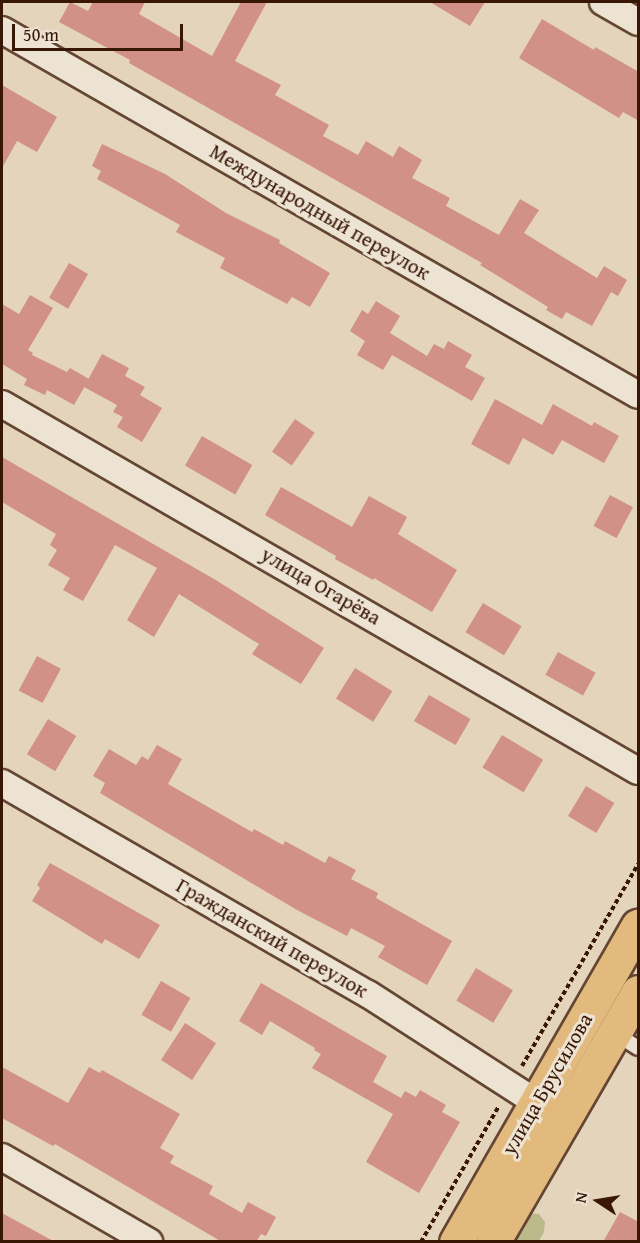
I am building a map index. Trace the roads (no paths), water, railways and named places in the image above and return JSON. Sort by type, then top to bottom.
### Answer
[{"type":"main road","name":"улица Брусилова","points":[[456,1242],[524,1094],[639,926]]},
{"type":"main road","name":"улица Брусилова","points":[[493,1242],[627,1040],[639,992]]},
{"type":"street","points":[[603,2],[639,22]]},
{"type":"street","name":"Международный переулок","points":[[2,30],[639,394]]},
{"type":"street","name":"улица Огарёва","points":[[2,404],[639,771]]},
{"type":"street","name":"Гражданский переулок","points":[[2,783],[368,994],[524,1094]]},
{"type":"street","points":[[2,1157],[149,1242]]}]
